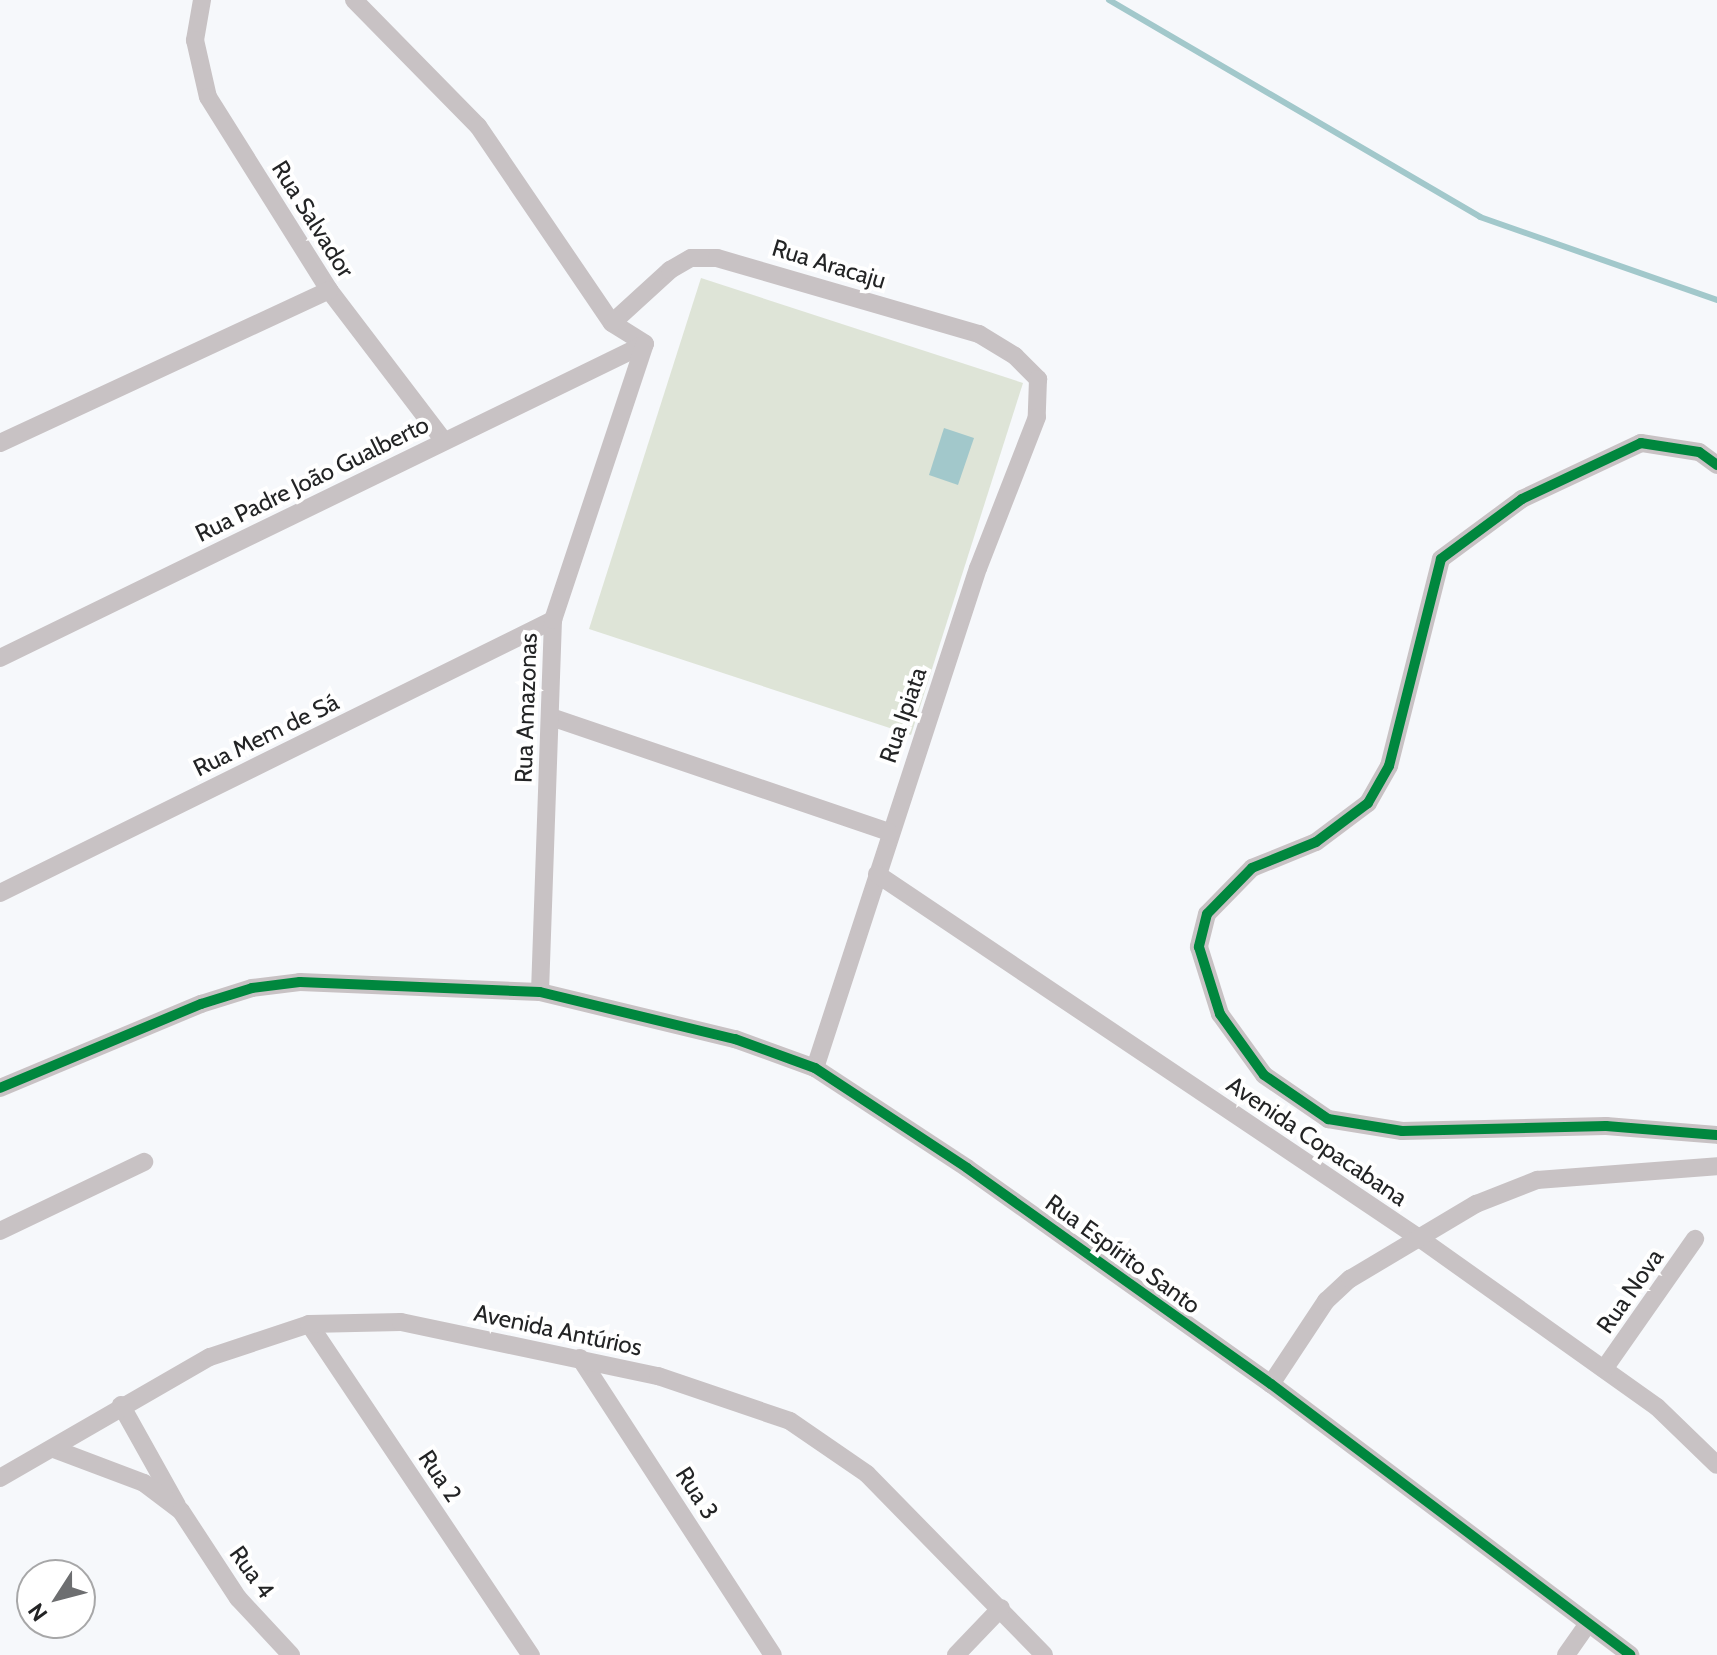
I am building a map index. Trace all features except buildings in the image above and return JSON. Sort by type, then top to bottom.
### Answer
[{"type":"street","name":"Rua Salvador","points":[[202,0],[195,40],[208,97],[329,290],[444,441]]},
{"type":"street","points":[[354,0],[478,126],[612,323],[645,344]]},
{"type":"street","name":"Rua Aracaju","points":[[612,323],[670,270],[691,258],[717,258],[979,334],[1015,356],[1038,379]]},
{"type":"street","points":[[0,443],[329,290]]},
{"type":"street","name":"Rua Padre João Gualberto","points":[[0,658],[645,344]]},
{"type":"street","name":"Rua Amazonas","points":[[540,992],[553,620],[645,344]]},
{"type":"street","name":"Rua Ipiata","points":[[815,1068],[889,832],[978,568],[1037,417],[1038,379]]},
{"type":"street","points":[[1717,465],[1699,452],[1641,443],[1522,499],[1441,559],[1389,766],[1368,803],[1316,842],[1252,868],[1207,914],[1199,947],[1220,1014],[1246,1051],[1264,1075],[1328,1119],[1402,1131],[1606,1126],[1717,1135]]},
{"type":"street","name":"Rua Mem de Sá","points":[[0,893],[553,620]]},
{"type":"street","points":[[551,717],[889,832]]},
{"type":"street","name":"Avenida Copacabana","points":[[877,874],[1422,1240],[1657,1407],[1717,1465]]},
{"type":"street","name":"Rua Espírito Santo","points":[[0,1088],[252,988],[345,981],[540,992],[643,1013],[815,1068],[1018,1203],[1271,1384],[1630,1655]]},
{"type":"street","points":[[0,1231],[144,1162]]},
{"type":"street","points":[[1271,1384],[1326,1301],[1350,1279],[1422,1240],[1476,1204],[1537,1180],[1717,1166]]},
{"type":"street","name":"Rua Nova","points":[[1604,1369],[1695,1239]]},
{"type":"street","name":"Avenida Antúrios","points":[[0,1478],[54,1449],[121,1405],[210,1357],[309,1324],[401,1322],[580,1358],[740,1401],[830,1444],[867,1474],[1044,1655]]},
{"type":"street","name":"Rua 2","points":[[309,1324],[531,1655]]},
{"type":"street","name":"Rua 3","points":[[580,1358],[773,1655]]},
{"type":"street","name":"Rua 4","points":[[121,1405],[181,1511],[238,1598],[291,1655]]},
{"type":"street","name":"Rua 4","points":[[54,1449],[144,1483],[181,1511]]},
{"type":"street","points":[[956,1655],[1001,1608]]},
{"type":"street","points":[[1566,1655],[1588,1624]]},
{"type":"shaded area","points":[[701,278],[1023,383],[911,735],[589,629]]},
{"type":"water","points":[[944,428],[974,438],[958,485],[929,475]]},
{"type":"waterway","points":[[1109,0],[1480,217],[1717,300]]},
{"type":"cycle path","points":[[1717,465],[1699,452],[1641,443],[1522,499],[1441,559],[1389,766],[1368,803],[1316,842],[1252,868],[1207,914],[1199,947],[1220,1014],[1264,1075],[1328,1119],[1402,1131],[1606,1126],[1717,1135]]},
{"type":"cycle path","points":[[0,1088],[201,1004],[252,988],[300,982],[540,992],[735,1039],[815,1068],[967,1168],[1271,1384],[1630,1655]]}]
